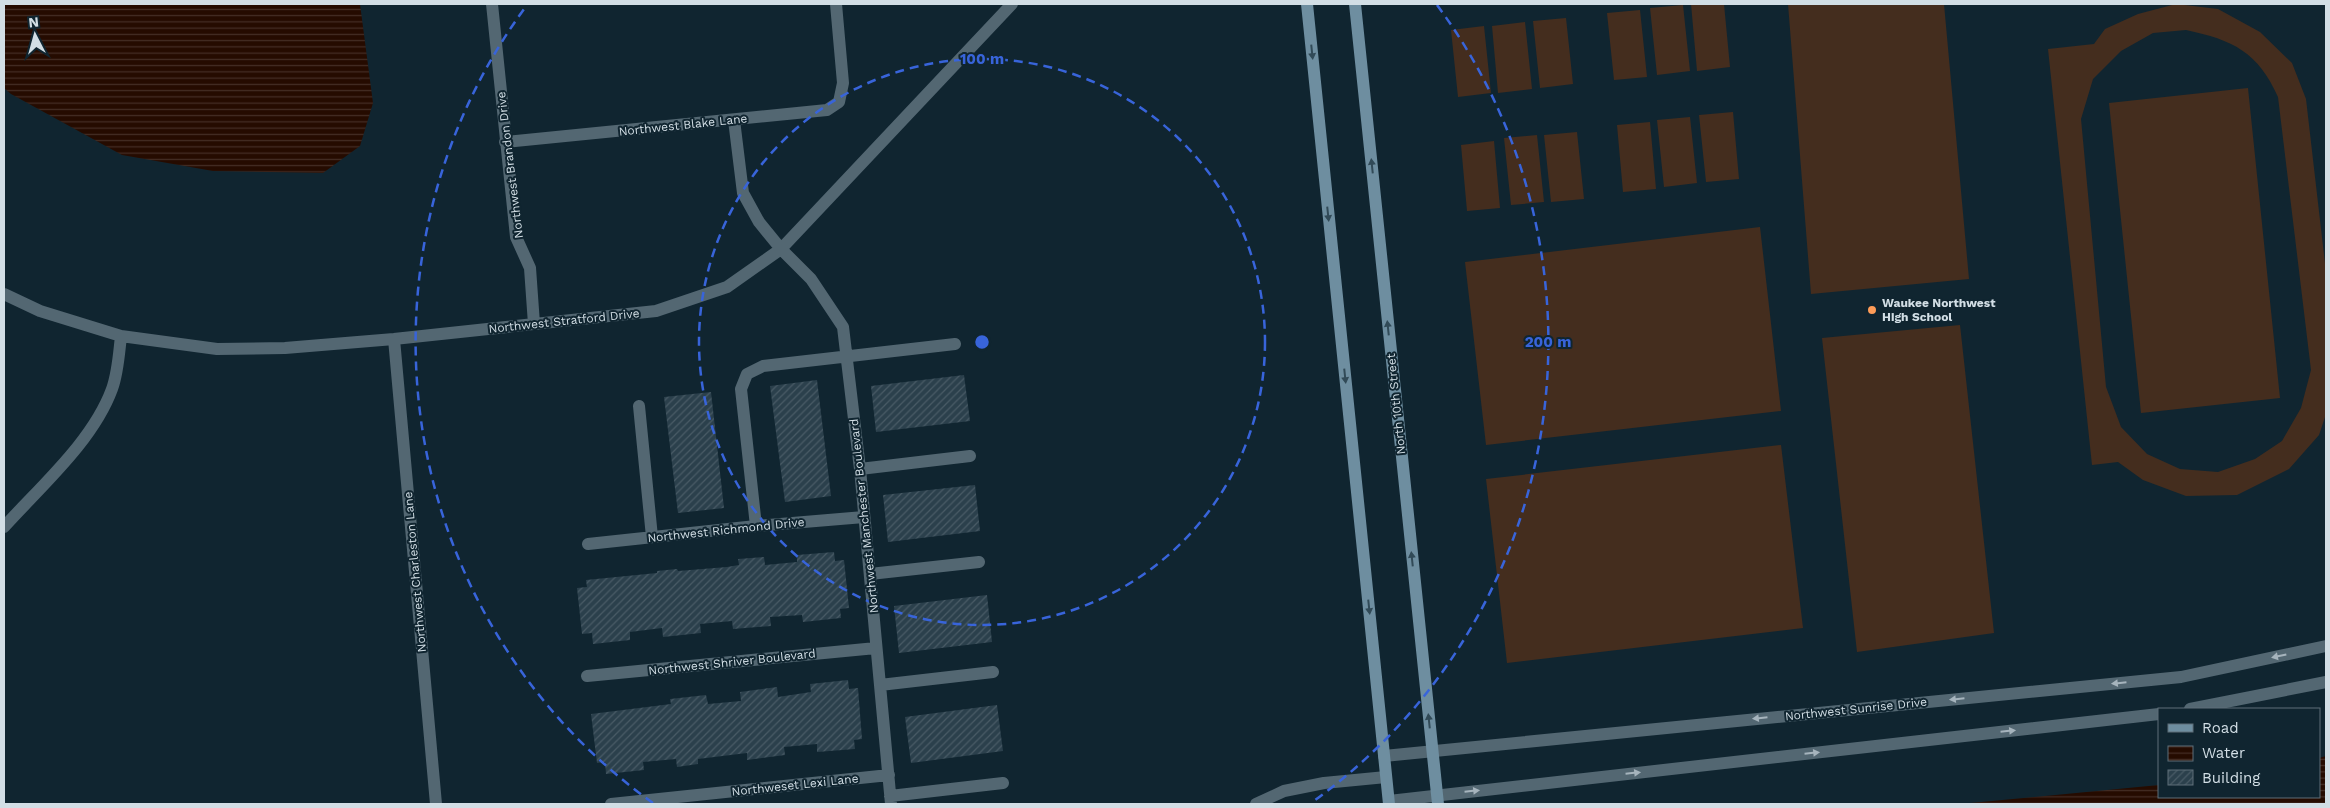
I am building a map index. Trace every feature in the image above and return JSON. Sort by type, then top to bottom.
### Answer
[{"type":"main road","points":[[1307,4],[1389,802]]},
{"type":"main road","name":"North 10th Street","points":[[1355,4],[1437,800]]},
{"type":"street","name":"Northwest Brandon Drive","points":[[492,4],[516,236],[530,268],[534,324]]},
{"type":"street","name":"Northwest Blake Lane","points":[[505,142],[827,110],[839,102],[843,83],[836,4]]},
{"type":"street","name":"Northwest Stratford Drive","points":[[4,294],[40,311],[121,336],[217,349],[284,348],[394,339],[656,311],[727,287],[781,249],[1012,4]]},
{"type":"street","name":"Northwest Manchester Boulevard","points":[[734,120],[743,193],[759,222],[781,249],[812,279],[843,327],[860,469],[891,800]]},
{"type":"street","points":[[4,527],[82,441],[100,414],[113,388],[121,336]]},
{"type":"street","name":"Northwest Charleston Lane","points":[[394,339],[436,804]]},
{"type":"street","points":[[756,526],[741,390],[747,374],[763,366],[955,344]]},
{"type":"street","points":[[639,406],[652,538]]},
{"type":"street","points":[[860,469],[970,456]]},
{"type":"street","name":"Northwest Richmond Drive","points":[[588,544],[756,526],[864,517]]},
{"type":"street","points":[[870,574],[979,562]]},
{"type":"street","name":"Northwest Sunrise Drive","points":[[1384,756],[2181,676],[2326,646]]},
{"type":"street","name":"Northwest Shriver Boulevard","points":[[587,676],[876,648]]},
{"type":"street","points":[[880,685],[993,672]]},
{"type":"street","points":[[2195,708],[2326,682]]},
{"type":"street","points":[[1389,802],[1437,800],[2158,714]]},
{"type":"street","name":"Northweset Lexi Lane","points":[[611,804],[889,775]]},
{"type":"street","points":[[1256,804],[1284,791],[1324,783],[1386,778]]},
{"type":"street","points":[[891,800],[1003,783]]},
{"type":"shaded area","points":[[1691,4],[1724,4],[1730,67],[1697,71]]},
{"type":"shaded area","points":[[1788,4],[1944,4],[1969,279],[1811,294]]},
{"type":"shaded area","points":[[2176,4],[2218,9],[2260,32],[2292,63],[2306,99],[2326,272],[2326,414],[2319,435],[2289,469],[2237,495],[2186,496],[2143,480],[2118,462],[2092,465],[2048,49],[2094,44],[2105,29],[2138,14]],"holes":[[[2186,30],[2217,38],[2242,50],[2262,69],[2278,97],[2311,370],[2301,408],[2282,441],[2255,459],[2218,472],[2180,469],[2147,454],[2121,427],[2106,387],[2081,119],[2093,79],[2121,51],[2153,33]]]},
{"type":"shaded area","points":[[1683,5],[1690,71],[1657,75],[1650,8]]},
{"type":"shaded area","points":[[1640,10],[1647,77],[1614,80],[1607,13]]},
{"type":"shaded area","points":[[1566,18],[1573,84],[1540,88],[1533,21]]},
{"type":"shaded area","points":[[1525,22],[1532,89],[1498,93],[1492,26]]},
{"type":"shaded area","points":[[1484,26],[1491,93],[1458,97],[1451,30]]},
{"type":"shaded area","points":[[2248,88],[2280,398],[2141,413],[2109,103]]},
{"type":"shaded area","points":[[1733,112],[1739,179],[1706,182],[1699,115]]},
{"type":"shaded area","points":[[1690,117],[1697,183],[1664,187],[1657,120]]},
{"type":"shaded area","points":[[1650,122],[1656,189],[1623,192],[1617,125]]},
{"type":"shaded area","points":[[1577,132],[1584,199],[1551,202],[1544,135]]},
{"type":"shaded area","points":[[1537,135],[1544,202],[1511,205],[1504,138]]},
{"type":"shaded area","points":[[1494,141],[1500,208],[1467,211],[1461,145]]},
{"type":"shaded area","points":[[1760,227],[1781,411],[1486,445],[1465,262]]},
{"type":"shaded area","points":[[1960,325],[1994,633],[1857,652],[1822,338]]},
{"type":"shaded area","points":[[1781,445],[1803,628],[1507,663],[1486,479]]},
{"type":"water","points":[[4,4],[360,4],[373,103],[360,146],[323,173],[213,171],[122,155],[11,94],[4,88]]},
{"type":"water","points":[[2326,756],[2326,804],[1960,804],[2158,785],[2158,798],[2320,798],[2320,758]]},
{"type":"building","points":[[964,375],[970,421],[876,432],[871,386]]},
{"type":"building","points":[[817,380],[831,496],[785,502],[770,386]]},
{"type":"building","points":[[711,392],[724,508],[678,513],[664,397]]},
{"type":"building","points":[[975,485],[980,531],[888,542],[883,495]]},
{"type":"building","points":[[834,552],[835,561],[844,560],[849,608],[840,609],[841,618],[803,622],[802,615],[770,617],[771,626],[733,629],[732,621],[700,624],[701,633],[663,637],[662,628],[630,632],[630,640],[593,644],[592,633],[582,634],[577,588],[587,587],[586,580],[657,573],[657,571],[677,569],[678,571],[727,567],[739,565],[738,559],[764,557],[765,565],[797,562],[797,555]]},
{"type":"building","points":[[987,595],[992,642],[899,653],[894,606]]},
{"type":"building","points":[[848,680],[849,689],[858,688],[862,739],[854,740],[855,749],[817,752],[817,744],[784,747],[785,755],[747,760],[747,753],[698,759],[698,764],[677,767],[676,759],[643,762],[644,770],[606,774],[605,762],[597,763],[591,714],[671,704],[670,699],[706,695],[708,704],[741,701],[740,692],[777,687],[778,697],[811,692],[810,684]]},
{"type":"building","points":[[997,705],[1003,751],[911,763],[905,717]]},
{"type":"place","name":"Waukee Northwest High School","points":[[1872,310]]}]
